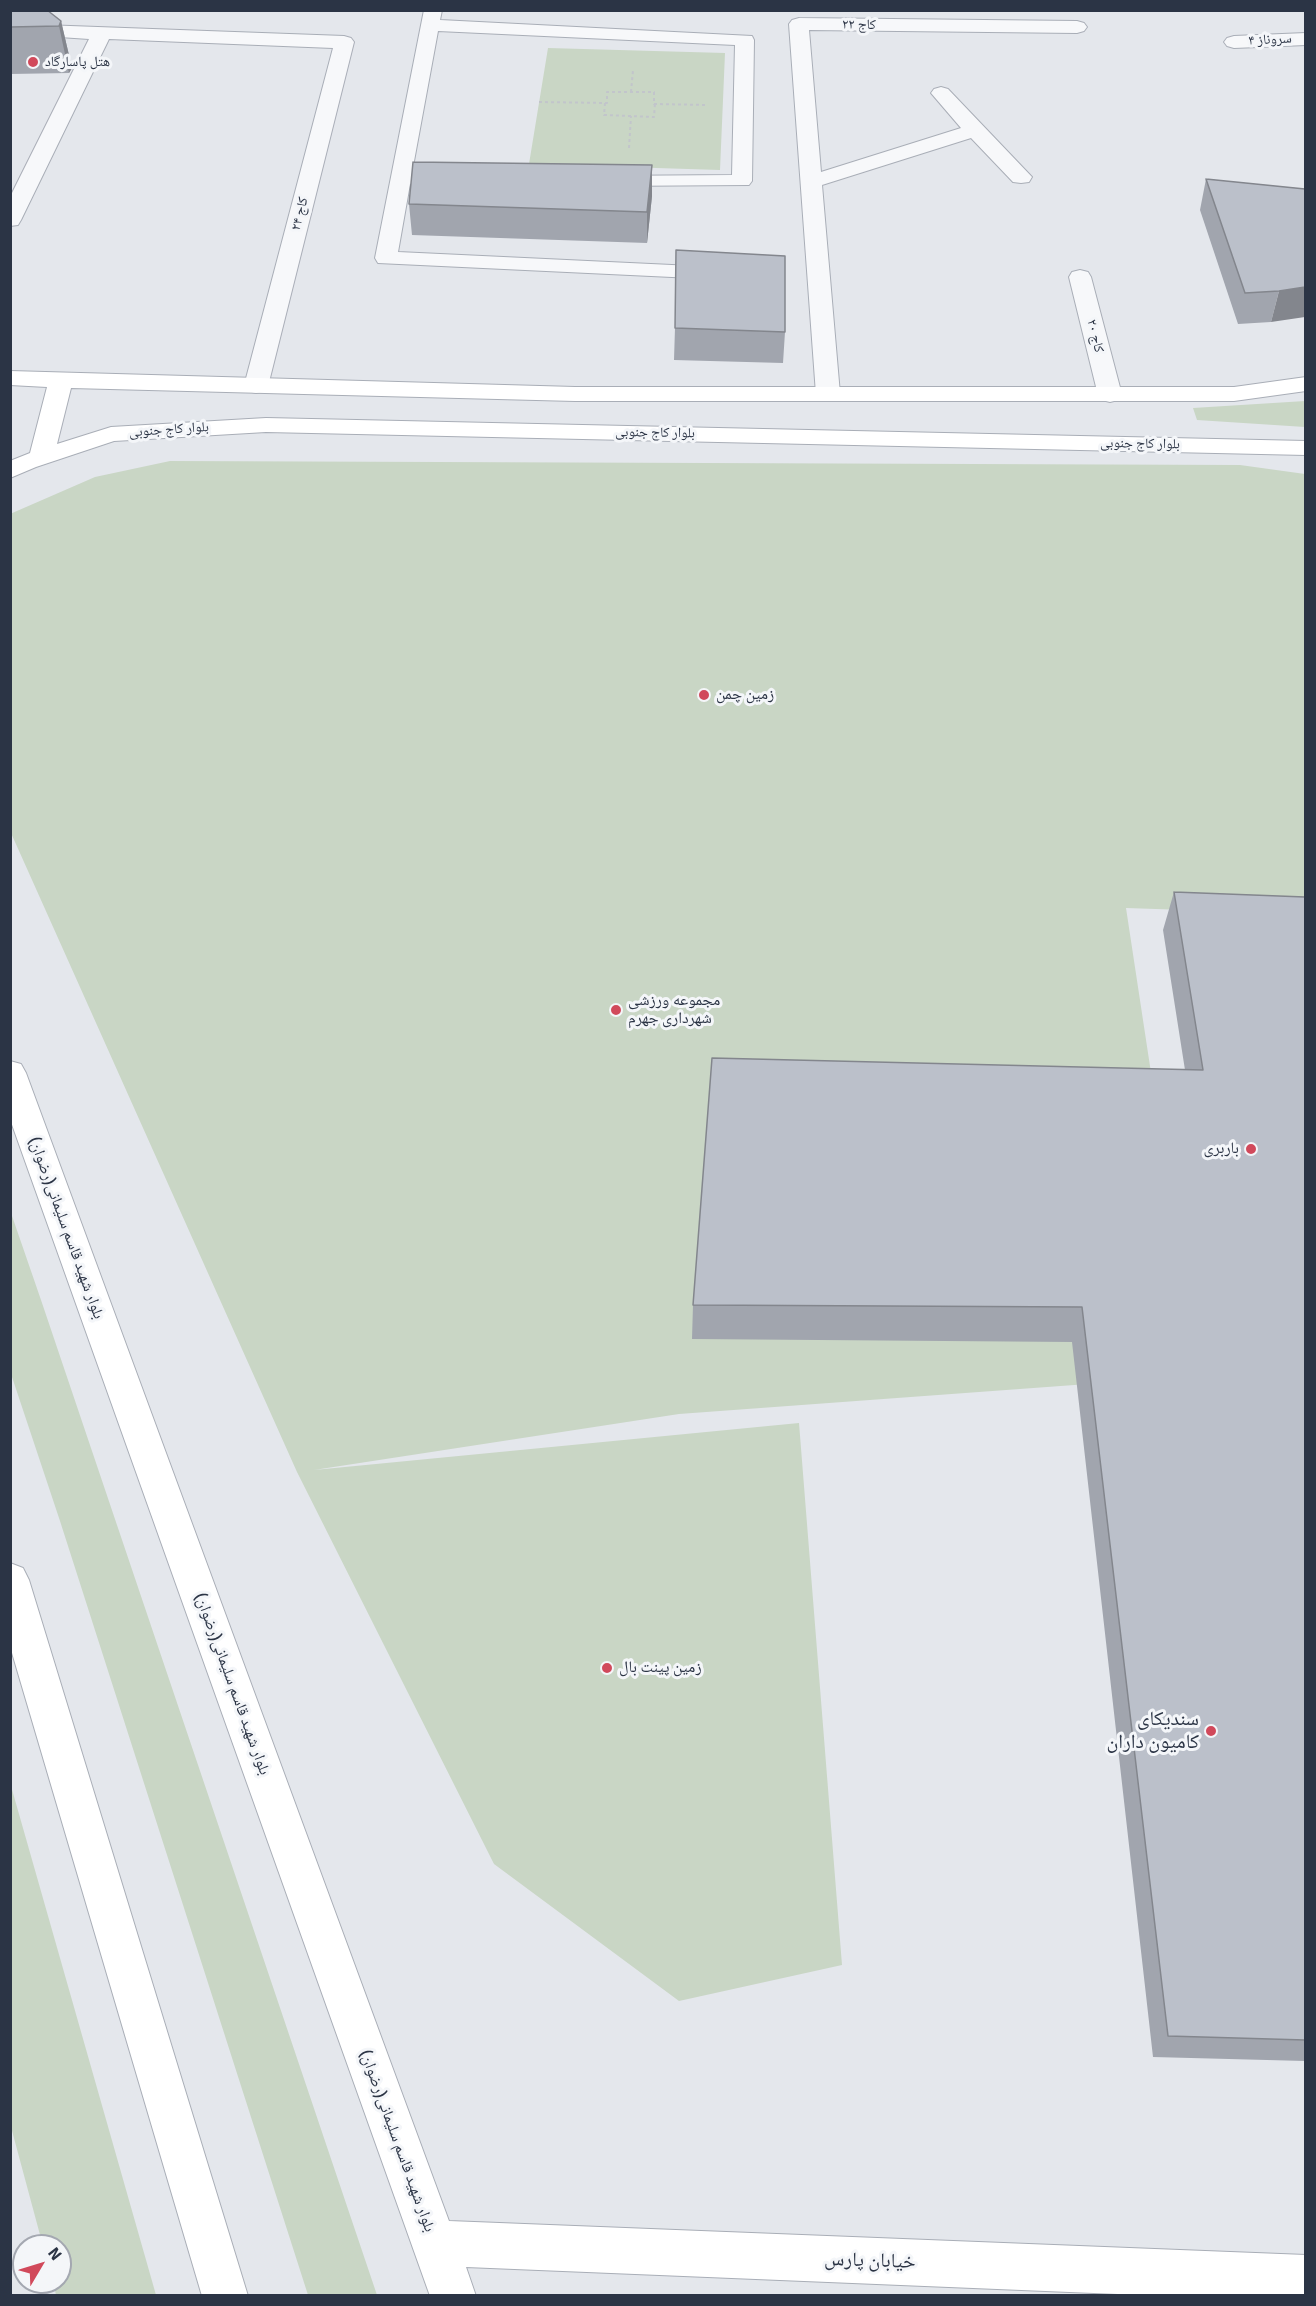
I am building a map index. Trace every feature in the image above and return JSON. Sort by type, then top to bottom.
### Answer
[{"type":"main road","name":"بلوار کاج جنوبی","points":[[10,378],[575,394],[828,394],[1129,414],[1305,448]]},
{"type":"main road","points":[[41,458],[61,380]]},
{"type":"main road","name":"بلوار کاج جنوبی","points":[[10,471],[111,434],[266,425],[1129,414],[1234,394],[1305,384]]},
{"type":"main road","name":"بلوار شهید قاسم سلیمانی(رضوان)","points":[[10,1073],[453,2295]]},
{"type":"main road","points":[[10,1580],[225,2295]]},
{"type":"main road","name":"خیابان پارس","points":[[434,2243],[1305,2278]]},
{"type":"street","points":[[10,14],[26,14],[37,31],[102,33],[10,220]]},
{"type":"street","name":"کاج ۲۲","points":[[828,394],[799,24],[1077,27]]},
{"type":"street","name":"کاج ۲۴","points":[[102,33],[344,42],[256,386]]},
{"type":"street","name":"سروناز ۴","points":[[1234,42],[1305,39]]},
{"type":"street","points":[[941,93],[1021,177]]},
{"type":"street","points":[[811,182],[975,130]]},
{"type":"street","name":"کاج ۲۰","points":[[1080,277],[1129,414]]},
{"type":"lane","points":[[589,180],[742,181],[745,40],[431,18],[386,258],[693,272]]},
{"type":"lane","points":[[401,178],[472,179]]},
{"type":"path","points":[[607,92],[654,92],[654,117],[604,116],[605,103],[607,92]]},
{"type":"path","points":[[539,102],[605,103]]},
{"type":"path","points":[[655,103],[711,105]]},
{"type":"path","points":[[628,157],[631,116]]},
{"type":"green space","points":[[548,48],[725,53],[720,170],[529,164]]},
{"type":"green space","points":[[1305,401],[1305,427],[1197,420],[1193,408]]},
{"type":"green space","name":"مجموعه ورزشی شهرداری جهرم","points":[[170,461],[1240,465],[1305,474],[1305,914],[1126,908],[1197,1376],[679,1414],[314,1470],[799,1423],[842,1965],[679,2001],[494,1864],[297,1472],[11,833],[10,514],[95,477]]},
{"type":"green space","points":[[11,1213],[377,2295],[308,2295],[11,1374]]},
{"type":"green space","points":[[10,1786],[156,2295],[56,2295],[72,2294],[72,2234],[40,2234],[11,2127]]},
{"type":"building","points":[[10,10],[47,10],[61,21],[59,26],[10,27]]},
{"type":"building","points":[[413,162],[652,165],[647,212],[409,204]]},
{"type":"building","points":[[1206,179],[1305,189],[1305,287],[1245,293]]},
{"type":"building","points":[[676,250],[785,256],[785,332],[675,328]]},
{"type":"building","points":[[1174,892],[1305,897],[1305,2040],[1168,2036],[1082,1307],[693,1305],[712,1058],[1203,1070]]},
{"type":"place","name":"هتل پاسارگاد","points":[[33,62]]},
{"type":"place","name":"زمین چمن","points":[[704,695]]},
{"type":"place","name":"مجموعه ورزشی شهرداری جهرم","points":[[616,1010]]},
{"type":"place","name":"باربری","points":[[1251,1149]]},
{"type":"place","name":"زمین پینت بال","points":[[607,1668]]},
{"type":"place","name":"سندیکای کامیون داران","points":[[1211,1731]]}]
